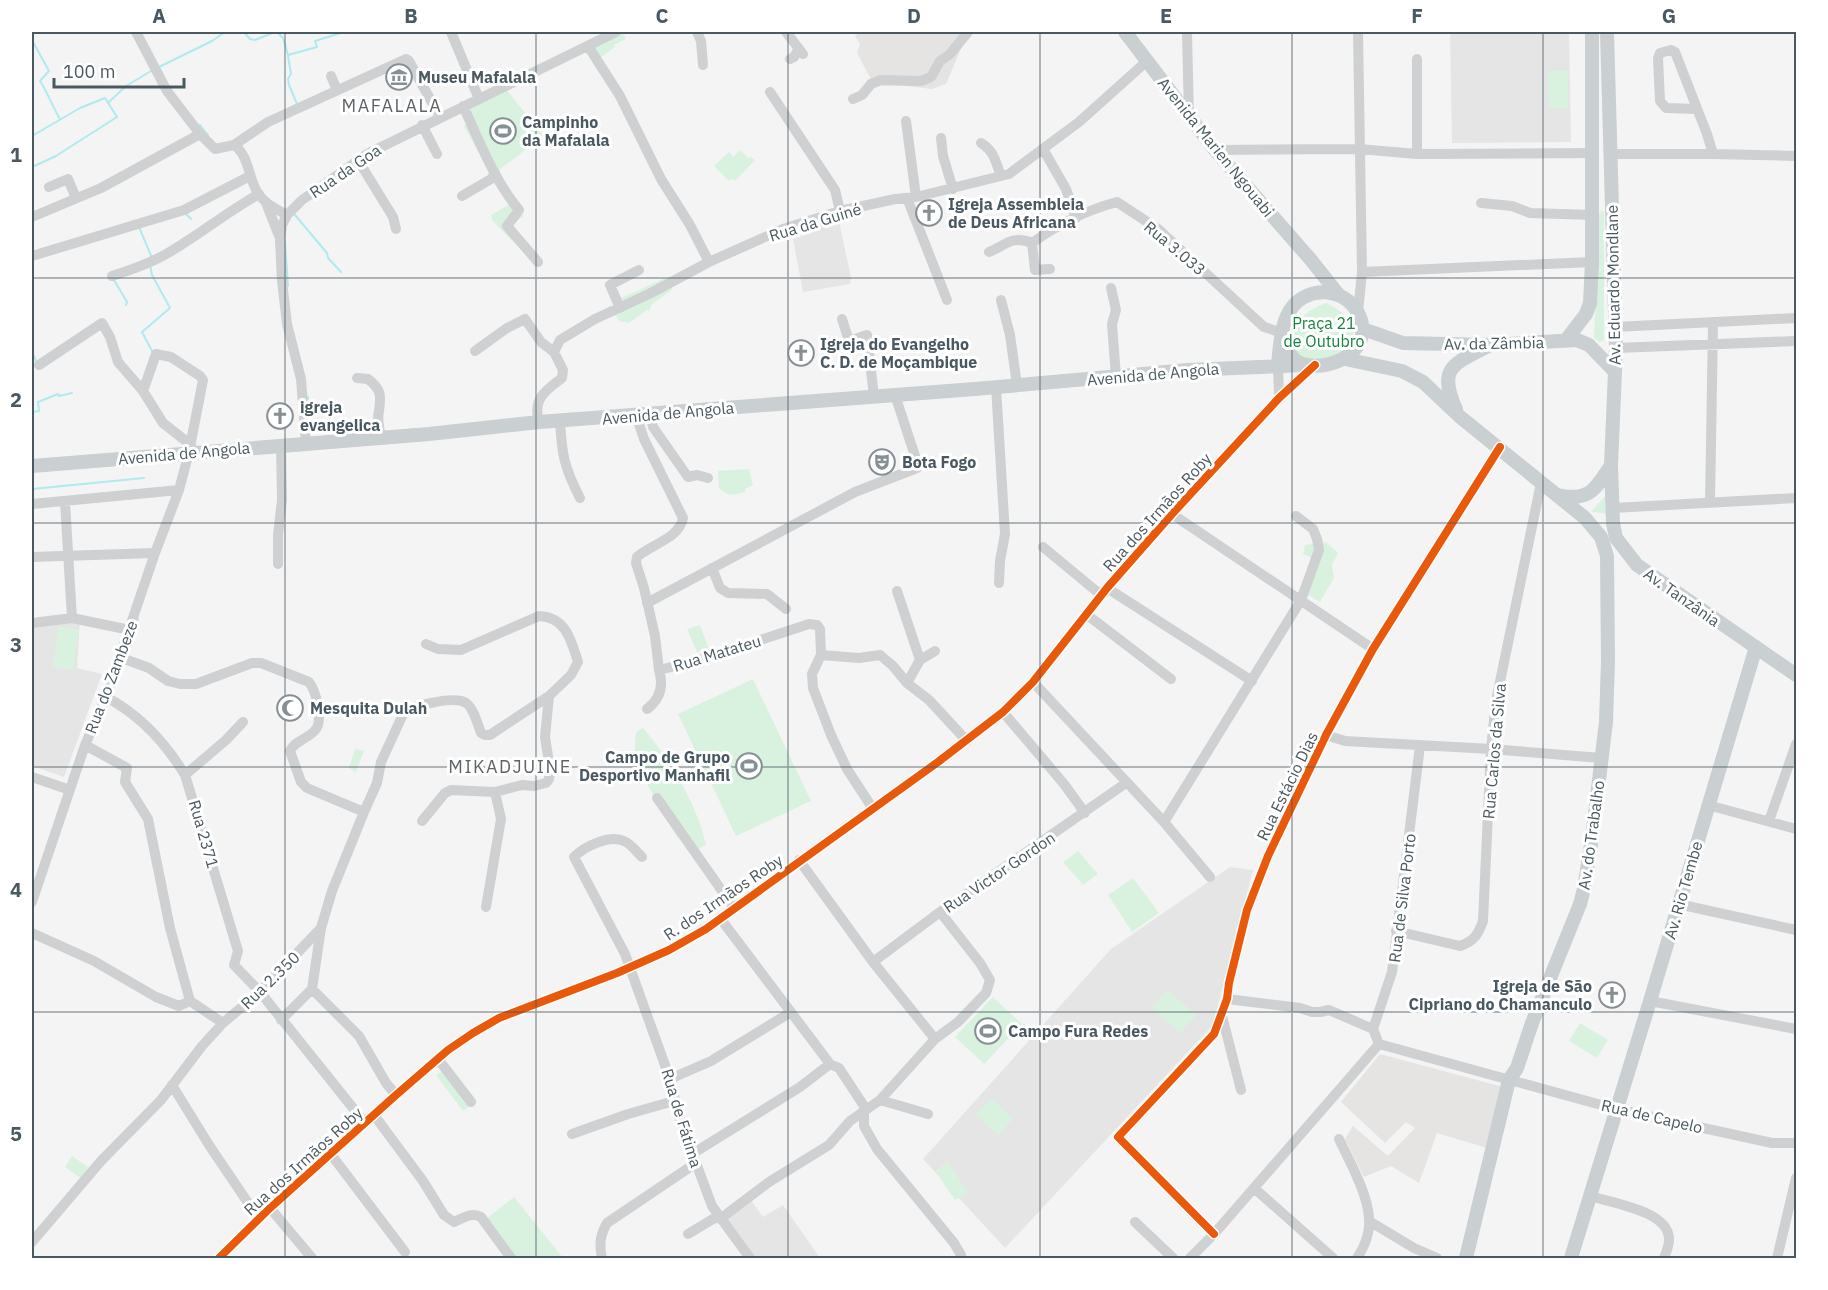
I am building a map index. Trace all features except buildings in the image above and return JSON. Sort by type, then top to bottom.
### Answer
[{"type":"main road","name":"Avenida Marien Ngouabi","points":[[1125,32],[1215,150],[1338,294]]},
{"type":"main road","name":"Av. Eduardo Mondlane","points":[[1566,340],[1586,314],[1590,303],[1592,32]]},
{"type":"main road","name":"Av. Eduardo Mondlane","points":[[1607,32],[1616,348],[1611,465],[1613,522],[1616,538]]},
{"type":"main road","points":[[1311,260],[1316,280],[1313,293]]},
{"type":"main road","points":[[1278,366],[1287,316],[1297,301],[1313,293],[1338,294],[1353,305],[1358,313],[1363,329],[1362,339],[1354,353],[1345,359]]},
{"type":"main road","name":"Av. da Zâmbia","points":[[1363,329],[1403,343],[1491,345],[1577,340],[1589,345],[1615,372]]},
{"type":"main road","points":[[1283,333],[1287,350],[1299,363],[1310,365],[1345,359],[1402,371],[1423,382],[1459,416],[1555,494],[1581,498],[1592,492],[1611,465]]},
{"type":"main road","points":[[1459,416],[1448,391],[1448,377],[1455,363],[1491,345]]},
{"type":"main road","name":"Avenida de Angola","points":[[32,466],[190,448],[281,445],[538,422],[1116,377],[1246,367],[1310,365]]},
{"type":"main road","name":"Av. do Trabalho","points":[[1466,1258],[1513,1074],[1584,889],[1606,722],[1607,556],[1601,537],[1585,518],[1555,494]]},
{"type":"main road","name":"Av. Tanzânia","points":[[1616,538],[1637,565],[1797,675]]},
{"type":"main road","points":[[1607,585],[1611,571],[1616,567],[1622,563],[1637,565]]},
{"type":"main road","name":"Av. Rio Tembe","points":[[1571,1258],[1756,647]]},
{"type":"street","points":[[136,32],[167,91],[215,150],[234,145],[268,122],[406,59],[440,117]]},
{"type":"street","points":[[451,32],[479,99]]},
{"type":"street","name":"Rua da Goa","points":[[287,215],[302,200],[358,160],[422,125],[616,32]]},
{"type":"street","points":[[697,32],[701,41],[703,65]]},
{"type":"street","points":[[786,32],[800,52],[790,59]]},
{"type":"street","points":[[853,99],[862,95],[871,84],[881,80],[921,81],[932,77],[940,61],[950,54],[968,32]]},
{"type":"street","points":[[1187,32],[1189,117]]},
{"type":"street","points":[[1358,32],[1362,272],[1358,313]]},
{"type":"street","points":[[588,46],[620,96],[661,179],[690,225],[709,262]]},
{"type":"street","points":[[1697,109],[1666,108],[1660,101],[1658,58],[1660,53],[1671,50],[1674,52],[1697,109],[1713,154]]},
{"type":"street","points":[[1417,59],[1417,154]]},
{"type":"street","name":"Rua da Guiné","points":[[554,352],[560,340],[573,330],[709,262],[783,229],[840,211],[953,189],[1009,174],[1117,89],[1147,61]]},
{"type":"street","points":[[331,76],[337,90]]},
{"type":"street","points":[[770,92],[835,190],[840,211]]},
{"type":"street","points":[[463,106],[495,173],[507,195],[519,210],[507,226],[538,262]]},
{"type":"street","points":[[906,121],[911,198],[947,300]]},
{"type":"street","points":[[422,125],[437,154]]},
{"type":"street","points":[[32,217],[140,168],[200,134]]},
{"type":"street","points":[[941,138],[943,156],[953,189]]},
{"type":"street","points":[[981,143],[991,150],[996,158],[1001,176]]},
{"type":"street","points":[[234,145],[245,158],[250,176],[262,197],[280,241]]},
{"type":"street","points":[[1043,149],[1066,189],[1076,218]]},
{"type":"street","points":[[1215,150],[1359,149],[1417,154],[1592,153]]},
{"type":"street","points":[[1609,154],[1797,156]]},
{"type":"street","points":[[358,160],[393,217],[396,228]]},
{"type":"street","points":[[462,196],[491,179],[495,173]]},
{"type":"street","points":[[32,256],[184,210],[250,176]]},
{"type":"street","points":[[49,187],[68,179],[76,198]]},
{"type":"street","points":[[262,197],[287,215],[282,225],[280,241],[286,316],[301,380],[306,443]]},
{"type":"street","points":[[112,276],[167,254],[234,208],[262,197]]},
{"type":"street","name":"Rua 3.033","points":[[1032,243],[1052,229],[1117,202],[1158,229],[1264,327],[1283,333]]},
{"type":"street","points":[[1481,204],[1512,206],[1530,213],[1592,215]]},
{"type":"street","points":[[989,252],[1015,239],[1021,239],[1032,243],[1035,270],[1050,269]]},
{"type":"street","points":[[1362,272],[1592,262]]},
{"type":"street","points":[[620,308],[610,285],[639,270]]},
{"type":"street","points":[[1111,288],[1116,310],[1112,324],[1116,377]]},
{"type":"street","points":[[1001,300],[1010,335],[1017,385]]},
{"type":"street","points":[[1615,327],[1797,318]]},
{"type":"street","points":[[476,351],[507,328],[525,319],[541,342],[554,352],[563,370],[562,378],[542,393],[536,414],[538,422]]},
{"type":"street","points":[[842,319],[849,341],[867,335],[874,397]]},
{"type":"street","points":[[39,365],[102,322],[110,337],[118,362],[143,391],[163,423],[190,448]]},
{"type":"street","points":[[1710,502],[1713,323]]},
{"type":"street","points":[[1616,348],[1797,341]]},
{"type":"street","name":"Rua do Zambeze","points":[[32,902],[86,745],[106,697],[179,490],[203,384],[200,376],[171,357],[156,354],[143,391]]},
{"type":"street","name":"Rua dos Irmãos Roby","points":[[1031,684],[1104,592],[1172,514],[1310,365]]},
{"type":"street","points":[[1278,366],[1279,398]]},
{"type":"street","points":[[357,378],[368,380],[380,393],[382,399],[378,411],[381,437]]},
{"type":"street","points":[[996,387],[1005,534],[999,583]]},
{"type":"street","points":[[647,603],[855,492],[917,468],[895,395]]},
{"type":"street","points":[[643,414],[688,477],[697,475],[708,478]]},
{"type":"street","name":"Rua Matateu","points":[[643,414],[644,440],[683,518],[681,525],[670,536],[637,557],[636,563],[647,603],[659,670],[696,661],[809,624],[817,625],[820,629],[821,655]]},
{"type":"street","points":[[560,421],[561,451],[565,466],[580,498]]},
{"type":"street","points":[[278,564],[278,535],[282,500],[281,445]]},
{"type":"street","name":"Rua Estácio Dias","points":[[1214,1234],[1118,1137],[1214,1034],[1227,999],[1247,910],[1268,856],[1326,735],[1373,649],[1500,447]]},
{"type":"street","name":"Rua Carlos da Silva","points":[[1396,931],[1460,946],[1476,938],[1483,921],[1491,749],[1496,701],[1541,483]]},
{"type":"street","points":[[32,504],[179,490]]},
{"type":"street","points":[[1613,508],[1797,498]]},
{"type":"street","points":[[65,502],[70,554],[72,618]]},
{"type":"street","points":[[1172,514],[1373,649]]},
{"type":"street","points":[[1164,822],[1301,600],[1318,550],[1313,530],[1296,516]]},
{"type":"street","points":[[1043,547],[1104,592],[1252,681]]},
{"type":"street","points":[[32,557],[155,553]]},
{"type":"street","points":[[712,568],[720,588],[728,593],[767,594],[786,609]]},
{"type":"street","points":[[897,591],[920,660]]},
{"type":"street","points":[[1086,614],[1171,679]]},
{"type":"street","points":[[422,821],[445,792],[451,790],[495,792],[522,784],[543,784],[549,779],[550,769],[545,737],[549,696],[571,675],[578,662],[572,641],[560,622],[549,616],[539,616],[461,650],[438,648],[426,644]]},
{"type":"street","points":[[32,623],[72,618],[130,630]]},
{"type":"street","points":[[907,683],[920,660],[935,651]]},
{"type":"street","points":[[873,809],[847,769],[813,688],[812,674],[821,655],[860,658],[880,655],[907,683],[929,700],[967,741]]},
{"type":"street","points":[[119,657],[149,668],[168,681],[180,684],[196,684],[252,663],[261,663],[305,680],[312,687],[319,708],[316,729],[291,749],[302,782],[307,788],[364,812]]},
{"type":"street","points":[[647,709],[660,695],[659,670]]},
{"type":"street","points":[[1031,684],[1164,822],[1210,877]]},
{"type":"street","name":"R. dos Irmãos Roby","points":[[407,1086],[473,1033],[500,1018],[669,950],[720,918],[967,741],[1003,712],[1031,684]]},
{"type":"street","name":"Rua 2.350","points":[[32,1242],[101,1161],[148,1115],[223,1023],[261,992],[321,928],[333,891],[377,783],[381,762],[404,712],[452,699],[466,703],[481,733],[490,735],[549,696]]},
{"type":"street","name":"Rua 2371","points":[[106,697],[120,704],[158,737],[170,750],[186,775],[238,951],[234,965],[261,992]]},
{"type":"street","points":[[1003,712],[1064,784],[1084,813]]},
{"type":"street","points":[[186,775],[243,722]]},
{"type":"street","points":[[1326,735],[1345,741],[1601,758]]},
{"type":"street","points":[[1769,821],[1797,744]]},
{"type":"street","points":[[86,745],[127,768],[125,782],[148,819],[170,928],[190,1001],[223,1023]]},
{"type":"street","name":"Rua de Silva Porto","points":[[1372,1029],[1392,972],[1416,796],[1420,747]]},
{"type":"street","points":[[32,777],[70,790]]},
{"type":"street","name":"Rua Victor Gordon","points":[[873,962],[940,912],[1126,783]]},
{"type":"street","points":[[486,907],[501,819],[495,792]]},
{"type":"street","points":[[657,798],[735,908]]},
{"type":"street","points":[[1708,805],[1797,829]]},
{"type":"street","name":"Rua de Fátima","points":[[642,857],[625,841],[616,839],[606,840],[574,857],[625,954],[712,1206],[750,1258]]},
{"type":"street","points":[[799,860],[873,962],[935,1039]]},
{"type":"street","points":[[1678,904],[1797,930]]},
{"type":"street","points":[[688,1234],[719,1217],[769,1182],[829,1145],[849,1121],[880,1100],[935,1039],[958,1022],[986,993],[990,980],[980,963],[940,912]]},
{"type":"street","points":[[720,918],[830,1064],[839,1068],[864,1106],[864,1126],[877,1149],[954,1243],[961,1255],[960,1258]]},
{"type":"street","points":[[281,1020],[312,989],[321,928]]},
{"type":"street","points":[[32,933],[94,962],[156,998],[179,1005],[190,1001]]},
{"type":"street","points":[[312,989],[359,1036],[386,1083],[396,1095]]},
{"type":"street","points":[[261,992],[365,1123]]},
{"type":"street","points":[[1196,1257],[1379,1044],[1372,1029],[1329,1010],[1312,1012],[1300,1008],[1227,999]]},
{"type":"street","points":[[1650,1001],[1797,1029]]},
{"type":"street","points":[[670,1079],[711,1061],[791,1012]]},
{"type":"street","points":[[1222,1016],[1241,1090]]},
{"type":"street","name":"Rua de Capelo","points":[[1379,1044],[1513,1074],[1616,1109],[1772,1143],[1797,1143]]},
{"type":"street","points":[[438,1059],[471,1102]]},
{"type":"street","points":[[602,1258],[600,1240],[607,1223],[830,1064]]},
{"type":"street","points":[[172,1085],[259,1219]]},
{"type":"street","name":"Rua dos Irmãos Roby","points":[[219,1258],[270,1208],[407,1086]]},
{"type":"street","points":[[880,1100],[927,1113]]},
{"type":"street","points":[[572,1134],[674,1101]]},
{"type":"street","points":[[374,1115],[423,1181],[446,1218],[454,1222],[474,1214],[481,1218],[512,1258]]},
{"type":"street","points":[[1339,1139],[1358,1179],[1367,1205],[1368,1236],[1357,1258]]},
{"type":"street","points":[[330,1154],[405,1252]]},
{"type":"street","points":[[1777,1258],[1797,1178]]},
{"type":"street","points":[[1254,1188],[1333,1258]]},
{"type":"street","points":[[1590,1196],[1650,1214],[1661,1221],[1667,1228],[1669,1240],[1664,1258]]},
{"type":"street","points":[[270,1208],[312,1258]]},
{"type":"street","points":[[1369,1221],[1414,1248],[1437,1258]]},
{"type":"street","points":[[1135,1222],[1173,1258]]},
{"type":"shaded area","points":[[860,32],[968,32],[946,84],[932,89],[874,85],[857,53],[860,44],[855,36]]},
{"type":"shaded area","points":[[1450,32],[1569,32],[1571,142],[1452,143]]},
{"type":"shaded area","points":[[839,221],[851,278],[850,284],[803,292],[793,239],[814,232],[817,226]]},
{"type":"shaded area","points":[[80,620],[77,668],[102,674],[64,777],[32,766],[32,625]]},
{"type":"shaded area","points":[[1230,867],[1253,870],[1213,1025],[1005,1248],[923,1159],[1111,949]]},
{"type":"shaded area","points":[[1380,1054],[1503,1087],[1487,1148],[1437,1133],[1419,1183],[1391,1166],[1364,1177],[1345,1139],[1353,1126],[1388,1156],[1415,1128],[1406,1122],[1385,1143],[1341,1102]]},
{"type":"shaded area","points":[[751,1200],[763,1217],[783,1205],[820,1258],[754,1258],[725,1218]]},
{"type":"green space","points":[[622,32],[626,39],[614,45],[615,47],[599,59],[592,48]]},
{"type":"green space","points":[[1548,71],[1568,71],[1568,108],[1549,108]]},
{"type":"green space","name":"Campinho da Mafalala","points":[[507,90],[543,136],[494,174],[478,152],[464,126],[467,124],[463,112]]},
{"type":"green space","points":[[740,150],[748,158],[755,160],[735,181],[732,179],[729,181],[714,166],[729,152],[733,157]]},
{"type":"green space","points":[[510,204],[524,216],[512,225],[523,243],[517,246],[492,220],[491,215]]},
{"type":"green space","points":[[1601,211],[1604,211],[1604,340],[1600,342],[1594,338]]},
{"type":"green space","points":[[665,278],[673,289],[652,304],[649,311],[647,310],[629,323],[619,321],[612,309],[617,300]]},
{"type":"green space","name":"Praça 21 de Outubro","points":[[1326,303],[1342,313],[1351,324],[1353,335],[1350,344],[1342,353],[1330,358],[1316,361],[1300,359],[1287,335],[1304,315]]},
{"type":"green space","points":[[749,469],[753,485],[745,489],[745,492],[731,494],[719,488],[718,471]]},
{"type":"green space","points":[[1606,497],[1613,514],[1591,512],[1603,498]]},
{"type":"green space","points":[[1326,542],[1338,553],[1332,565],[1334,578],[1320,602],[1307,594],[1318,560],[1303,554],[1305,545]]},
{"type":"green space","points":[[700,625],[709,649],[697,652],[687,629]]},
{"type":"green space","points":[[58,627],[79,630],[73,670],[53,667]]},
{"type":"green space","name":"Campo de Grupo Desportivo Manhafil","points":[[753,679],[811,801],[736,836],[678,714]]},
{"type":"green space","points":[[643,728],[663,753],[696,814],[706,845],[693,852],[677,837],[634,761],[636,732]]},
{"type":"green space","points":[[355,749],[364,751],[356,772],[349,768]]},
{"type":"green space","points":[[1078,851],[1098,874],[1083,885],[1063,862]]},
{"type":"green space","points":[[1133,878],[1159,913],[1132,932],[1108,895]]},
{"type":"green space","points":[[1168,990],[1196,1015],[1180,1033],[1152,1008]]},
{"type":"green space","name":"Campo Fura Redes","points":[[993,997],[1022,1024],[984,1064],[955,1037]]},
{"type":"green space","points":[[1580,1023],[1608,1040],[1597,1058],[1569,1041]]},
{"type":"green space","points":[[450,1066],[477,1101],[463,1111],[436,1075]]},
{"type":"green space","points":[[991,1098],[1013,1119],[998,1135],[976,1115]]},
{"type":"green space","points":[[72,1156],[88,1167],[82,1179],[65,1167]]},
{"type":"green space","points":[[948,1162],[968,1193],[955,1200],[935,1171]]},
{"type":"green space","points":[[514,1197],[563,1258],[509,1258],[481,1223]]},
{"type":"waterway","points":[[159,67],[212,41],[225,32]]},
{"type":"waterway","points":[[244,32],[250,39],[255,40],[275,32]]},
{"type":"waterway","points":[[277,32],[283,38],[288,55],[317,47],[315,41],[344,32]]},
{"type":"waterway","points":[[32,40],[49,71],[40,81],[60,119]]},
{"type":"waterway","points":[[288,56],[291,74],[288,79],[289,85],[297,104]]},
{"type":"waterway","points":[[109,102],[126,86],[151,71]]},
{"type":"waterway","points":[[32,136],[80,108],[105,98],[117,117],[56,156],[32,167]]},
{"type":"waterway","points":[[200,125],[208,135]]},
{"type":"waterway","points":[[185,213],[191,219]]},
{"type":"waterway","points":[[295,215],[341,272]]},
{"type":"waterway","points":[[139,227],[152,258]]},
{"type":"waterway","points":[[285,240],[288,286]]},
{"type":"waterway","points":[[150,265],[152,275],[170,308],[142,332],[153,353]]},
{"type":"waterway","points":[[114,280],[127,302],[126,305]]},
{"type":"waterway","points":[[32,352],[37,363]]},
{"type":"waterway","points":[[32,412],[39,411],[38,402],[58,394],[59,396],[72,393]]},
{"type":"waterway","points":[[308,397],[309,409]]},
{"type":"waterway","points":[[32,489],[144,478]]},
{"type":"waterway","points":[[127,656],[138,619]]},
{"type":"waterway","points":[[116,682],[123,666]]},
{"type":"cycle path","points":[[219,1258],[270,1208],[448,1050],[499,1018],[617,973],[669,950],[706,929],[938,762],[1003,712],[1033,682],[1107,588],[1172,514],[1279,398],[1315,365]]},
{"type":"cycle path","points":[[1214,1234],[1118,1137],[1214,1034],[1227,999],[1247,910],[1268,856],[1326,735],[1373,649],[1500,447]]},
{"type":"place","name":"Museu Mafalala","points":[[399,77]]},
{"type":"place","name":"Campinho da Mafalala","points":[[503,131]]},
{"type":"place","name":"Igreja Assembleia de Deus Africana","points":[[929,213]]},
{"type":"place","name":"Igreja do Evangelho C. D. de Moçambique","points":[[801,353]]},
{"type":"place","name":"igreja evangelica","points":[[280,416]]},
{"type":"place","name":"Bota Fogo","points":[[882,462]]},
{"type":"place","name":"Mesquita Dulah","points":[[290,708]]},
{"type":"place","name":"Campo de Grupo Desportivo Manhafil","points":[[749,766]]},
{"type":"place","name":"Igreja de São Cipriano do Chamanculo","points":[[1612,995]]},
{"type":"place","name":"Campo Fura Redes","points":[[988,1031]]},
{"type":"district","name":"MAFALALA","points":[[392,105]]},
{"type":"district","name":"MIKADJUINE","points":[[510,766]]}]
